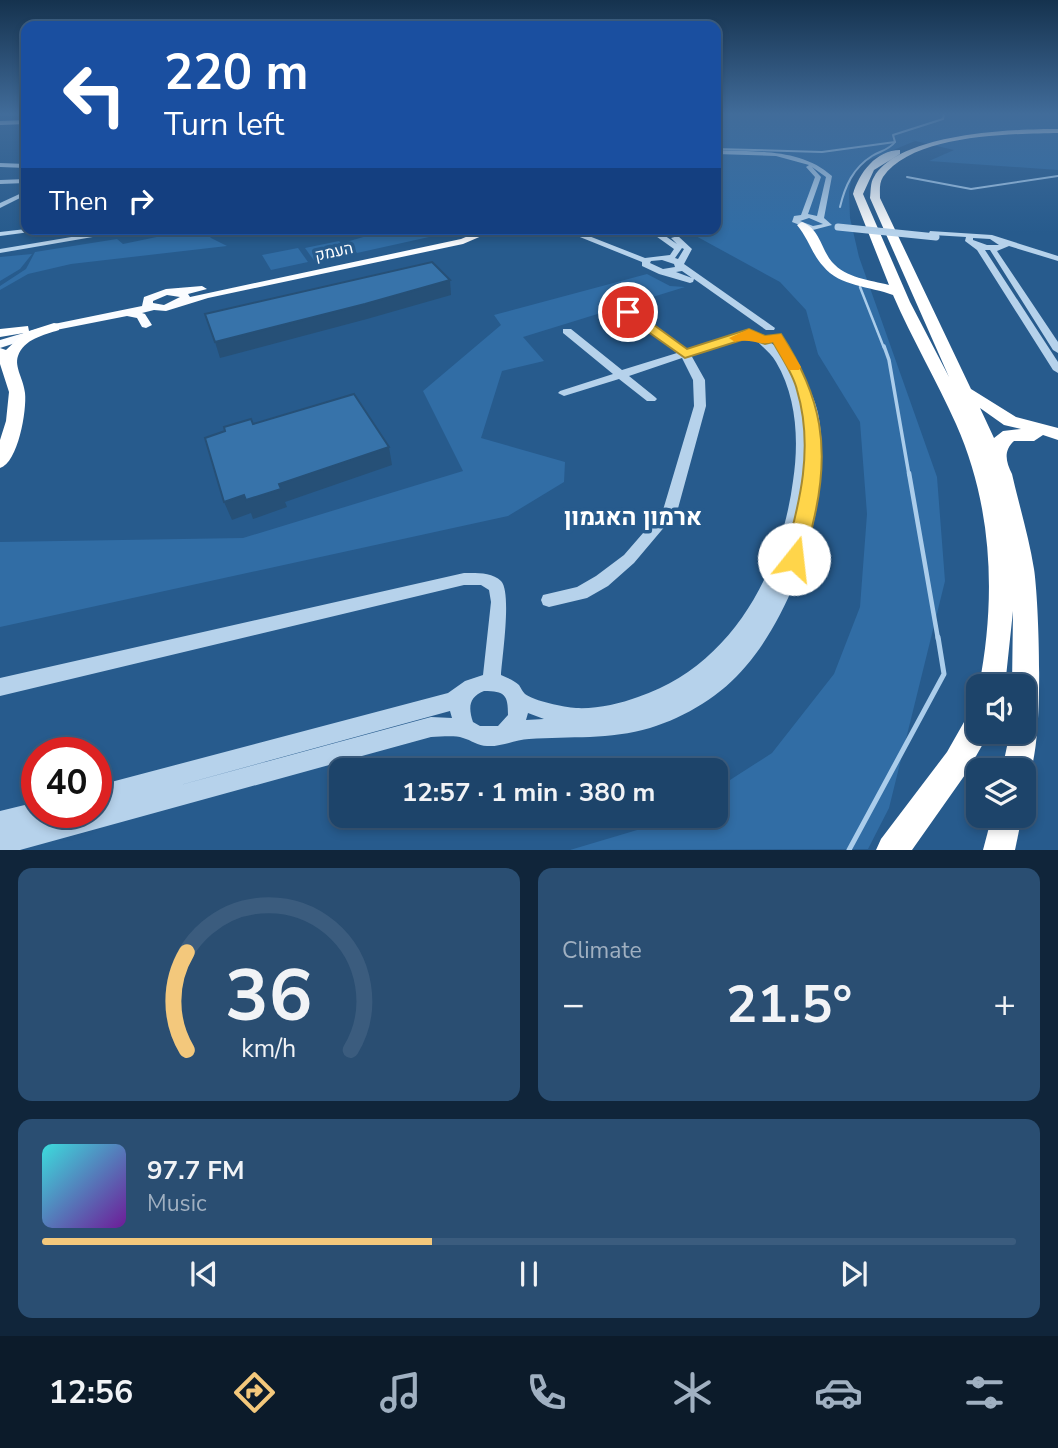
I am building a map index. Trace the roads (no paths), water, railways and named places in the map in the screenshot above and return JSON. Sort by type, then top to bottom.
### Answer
[{"type":"highway","points":[[897,154],[874,163],[861,177],[858,194],[900,293],[975,446],[990,503],[1001,596],[993,674]]},
{"type":"highway","points":[[913,154],[900,159],[877,179],[875,198],[997,458],[1010,501],[1023,570],[1025,674]]},
{"type":"highway","points":[[803,221],[828,265],[837,272],[900,293]]},
{"type":"highway","points":[[823,223],[824,240],[845,270],[863,277],[891,272]]},
{"type":"highway","points":[[0,462],[18,414],[4,358],[16,343],[54,327]]},
{"type":"highway","points":[[0,335],[23,328]]},
{"type":"highway","points":[[958,377],[972,395],[996,415],[1025,427],[1058,434]]},
{"type":"highway","points":[[997,458],[1000,443],[1009,435],[1025,433],[1058,440]]},
{"type":"highway","points":[[892,849],[957,762],[967,744]]},
{"type":"highway","points":[[999,849],[1004,828]]},
{"type":"main road","name":"העמק","points":[[150,303],[179,292],[456,235]]},
{"type":"main road","name":"העמק","points":[[150,303],[166,308],[205,295],[463,241],[478,235]]},
{"type":"main road","points":[[179,292],[186,296],[179,304]]},
{"type":"main road","points":[[0,344],[54,327],[150,303]]},
{"type":"main road","points":[[23,328],[150,303]]},
{"type":"main road","points":[[102,316],[136,314],[144,318],[146,325]]},
{"type":"street","points":[[722,154],[796,162],[817,172],[818,177],[803,221],[971,240],[1040,253],[1058,260]]},
{"type":"street","points":[[726,154],[792,158],[822,169],[829,176],[823,223]]},
{"type":"street","points":[[0,164],[21,166]]},
{"type":"street","points":[[0,182],[21,181]]},
{"type":"street","points":[[10,202],[21,196]]},
{"type":"street","points":[[0,203],[21,202]]},
{"type":"street","points":[[0,214],[21,204]]},
{"type":"street","points":[[0,234],[21,232]]},
{"type":"street","points":[[0,251],[98,235]]},
{"type":"street","points":[[581,235],[644,257],[672,257],[678,248]]},
{"type":"street","points":[[593,235],[644,257],[678,248]]},
{"type":"street","points":[[659,235],[678,248]]},
{"type":"street","points":[[667,272],[681,265],[688,249],[668,235]]},
{"type":"street","points":[[971,240],[980,248],[1058,370]]},
{"type":"street","points":[[1000,245],[993,251],[1058,350]]},
{"type":"street","points":[[516,699],[560,714],[586,717],[616,713],[673,692],[717,662],[735,642],[778,563],[793,519],[802,475],[803,429],[792,384],[781,359],[746,317],[725,301],[680,275],[650,269],[644,257]]},
{"type":"street","points":[[0,844],[431,727],[465,728],[482,737],[492,738],[506,732],[534,727],[601,730],[655,717],[681,705],[725,676],[757,638],[794,559],[813,476],[813,431],[808,400],[761,333],[681,265],[660,257]]},
{"type":"street","points":[[613,316],[643,308]]},
{"type":"street","points":[[549,600],[581,593],[602,581],[629,559],[670,512],[701,406],[699,380],[685,354],[628,312]]},
{"type":"street","points":[[567,331],[651,399]]},
{"type":"street","points":[[564,393],[761,333]]},
{"type":"street","points":[[0,687],[464,579],[483,579],[496,586],[499,602],[491,681]]},
{"type":"street","points":[[112,793],[453,701],[472,686],[491,681],[508,687],[516,699],[516,721],[506,732]]},
{"type":"street","points":[[465,728],[459,710],[466,692]]},
{"type":"street","points":[[0,822],[21,816]]},
{"type":"waterway","points":[[840,207],[847,185],[855,172],[877,154]]},
{"type":"waterway","points":[[907,177],[971,189],[1058,176]]},
{"type":"waterway","points":[[860,287],[884,348]]},
{"type":"waterway","points":[[884,346],[889,360],[909,475]]},
{"type":"waterway","points":[[909,473],[938,639]]},
{"type":"waterway","points":[[849,850],[944,674],[938,637]]},
{"type":"district","name":"ארמון האגמון","points":[[633,517]]}]
